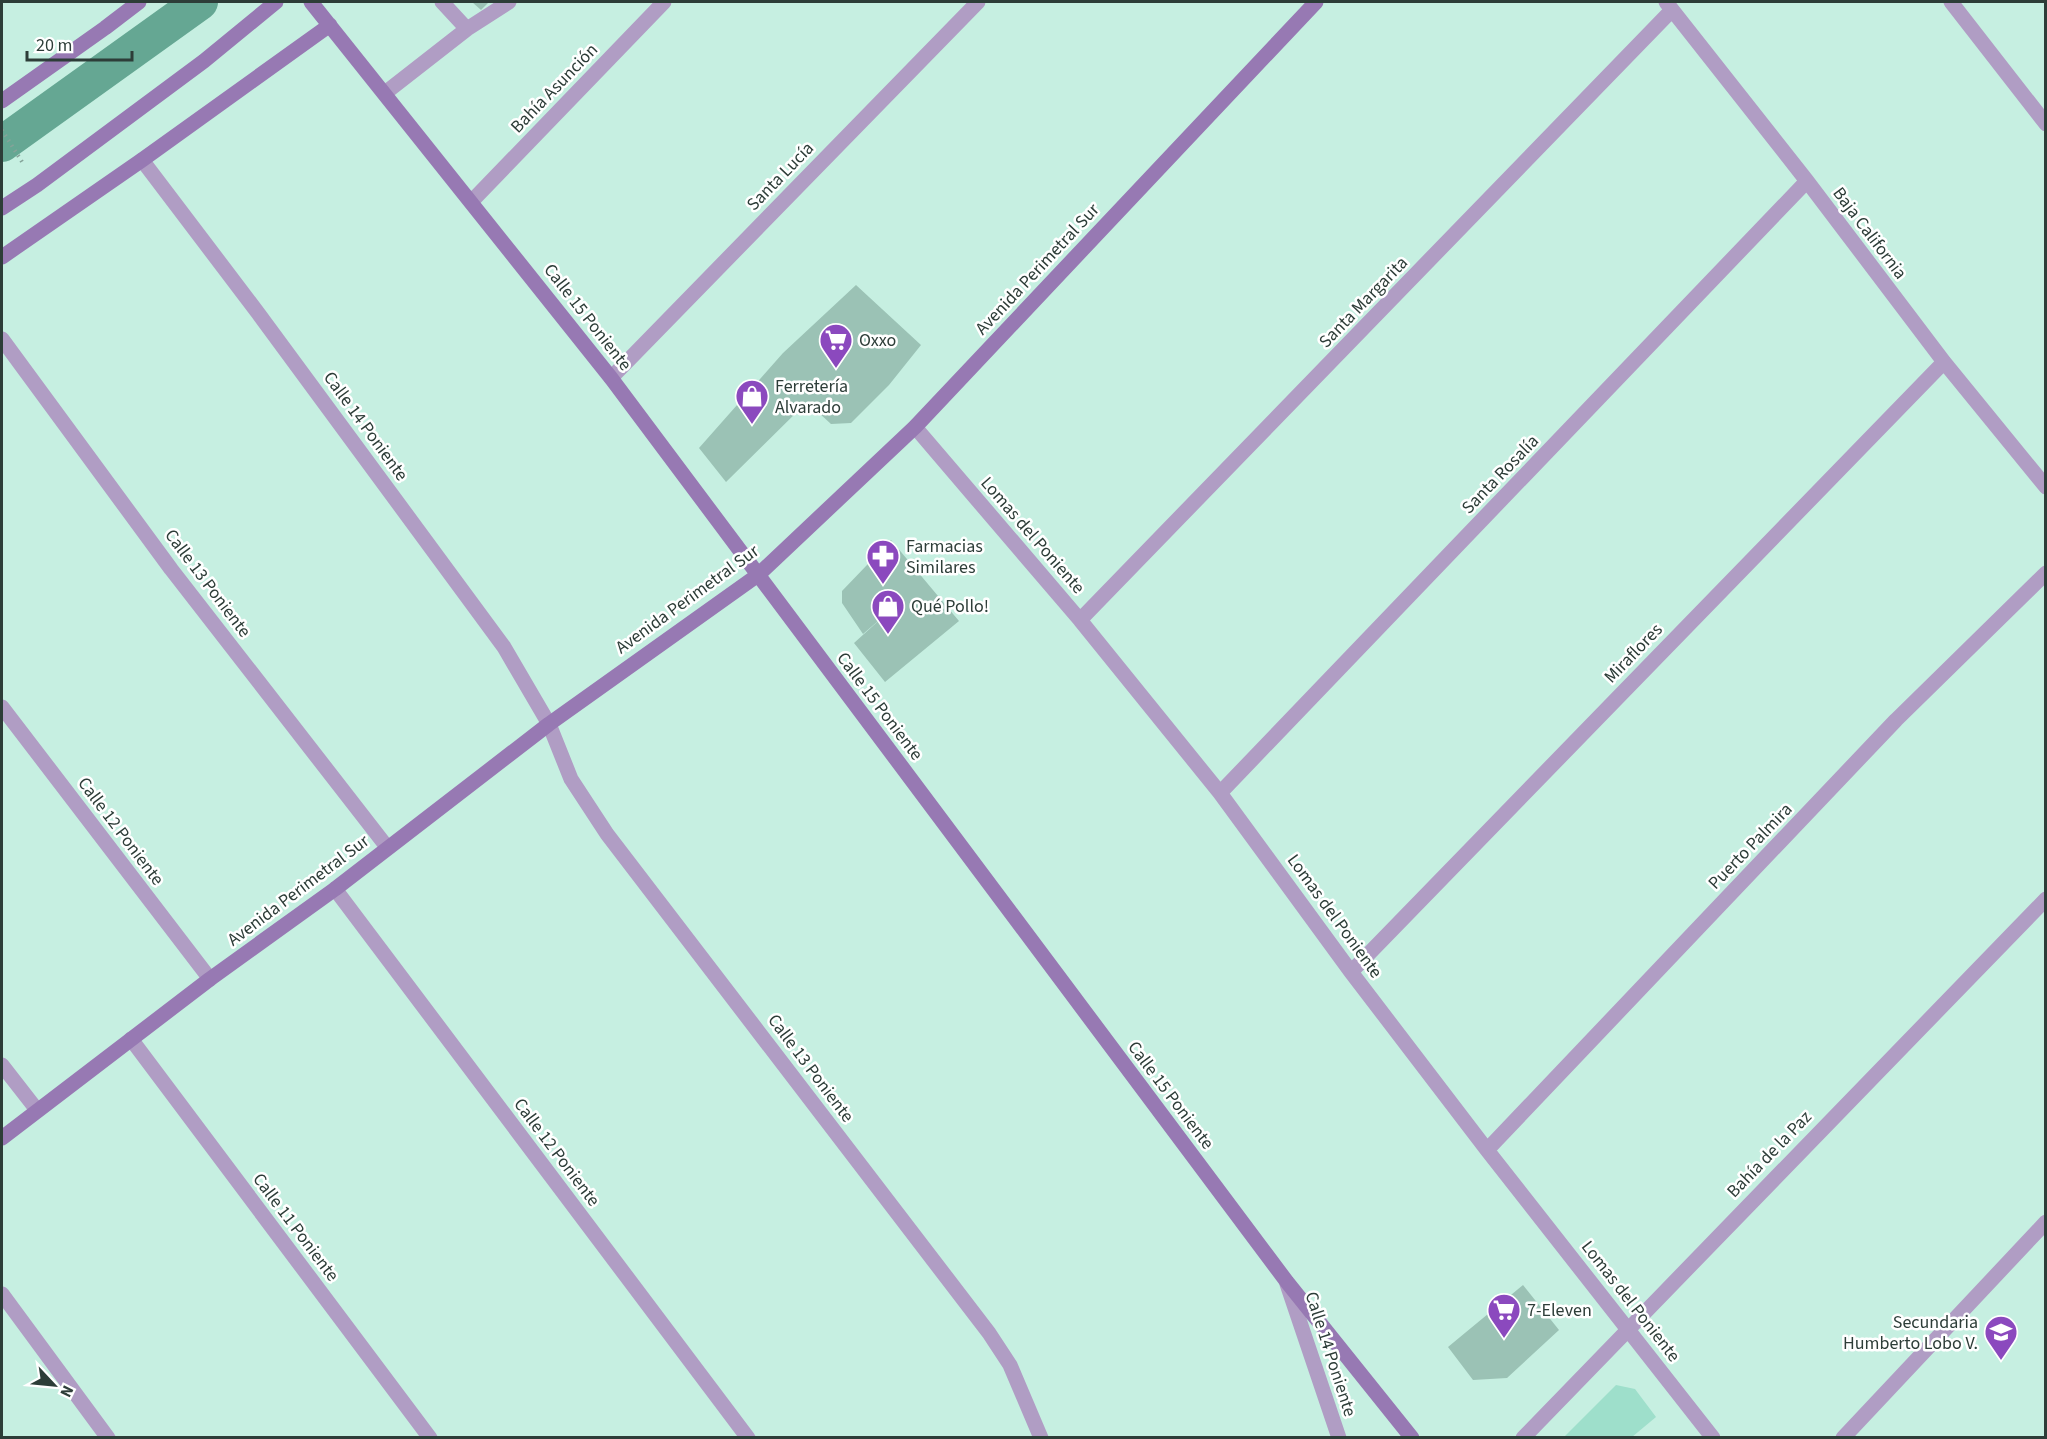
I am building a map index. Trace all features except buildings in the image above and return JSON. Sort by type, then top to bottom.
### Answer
[{"type":"street","points":[[2,101],[139,2]]},
{"type":"street","points":[[2,208],[38,185],[204,61],[276,2]]},
{"type":"street","name":"Calle 15 Poniente","points":[[311,2],[611,378],[1287,1282],[1412,1437]]},
{"type":"street","points":[[442,2],[467,29]]},
{"type":"street","points":[[385,93],[467,29],[508,2]]},
{"type":"street","name":"Bahía Asunción","points":[[472,201],[664,2]]},
{"type":"street","name":"Santa Lucía","points":[[611,378],[978,2]]},
{"type":"street","name":"Avenida Perimetral Sur","points":[[2,1138],[210,979],[335,889],[549,724],[758,575],[915,427],[1316,2]]},
{"type":"street","points":[[1951,2],[2046,124]]},
{"type":"street","name":"Baja California","points":[[1669,6],[1807,181],[1944,362],[2046,487]]},
{"type":"street","name":"Santa Margarita","points":[[1080,620],[1275,421],[1669,6]]},
{"type":"street","points":[[2,257],[330,25]]},
{"type":"street","name":"Calle 14 Poniente","points":[[142,160],[258,313],[497,638],[549,724]]},
{"type":"street","name":"Santa Rosalía","points":[[1220,793],[1807,181]]},
{"type":"street","name":"Calle 13 Poniente","points":[[2,339],[171,569],[387,847]]},
{"type":"street","name":"Miraflores","points":[[1351,972],[1944,362]]},
{"type":"street","name":"Lomas del Poniente","points":[[915,427],[1080,620],[1220,793],[1351,972],[1487,1150],[1713,1437]]},
{"type":"street","name":"Puerto Palmira","points":[[1487,1150],[1896,720],[2046,573]]},
{"type":"street","name":"Calle 12 Poniente","points":[[2,707],[210,979]]},
{"type":"street","name":"Calle 13 Poniente","points":[[549,724],[571,779],[607,834],[989,1333],[1010,1365],[1041,1437]]},
{"type":"street","name":"Calle 12 Poniente","points":[[335,889],[748,1437]]},
{"type":"street","name":"Bahía de la Paz","points":[[1523,1437],[2046,899]]},
{"type":"street","name":"Calle 11 Poniente","points":[[131,1039],[430,1437]]},
{"type":"street","points":[[2,1065],[37,1110]]},
{"type":"street","points":[[1843,1437],[2046,1222]]},
{"type":"street","name":"Calle 14 Poniente","points":[[1287,1282],[1338,1437]]},
{"type":"street","points":[[2,1294],[108,1437]]},
{"type":"path","points":[[2,130],[38,185]]},
{"type":"green space","points":[[1616,1385],[1635,1389],[1656,1417],[1632,1437],[1564,1437]]},
{"type":"waterway","points":[[2,144],[200,2]]},
{"type":"place","name":"Oxxo","points":[[836,369]]},
{"type":"place","name":"Ferretería Alvarado","points":[[752,425]]},
{"type":"place","name":"Farmacias Similares","points":[[883,585]]},
{"type":"place","name":"Qué Pollo!","points":[[888,635]]},
{"type":"place","name":"7-Eleven","points":[[1504,1339]]},
{"type":"place","name":"Secundaria Humberto Lobo V.","points":[[2001,1361]]}]
